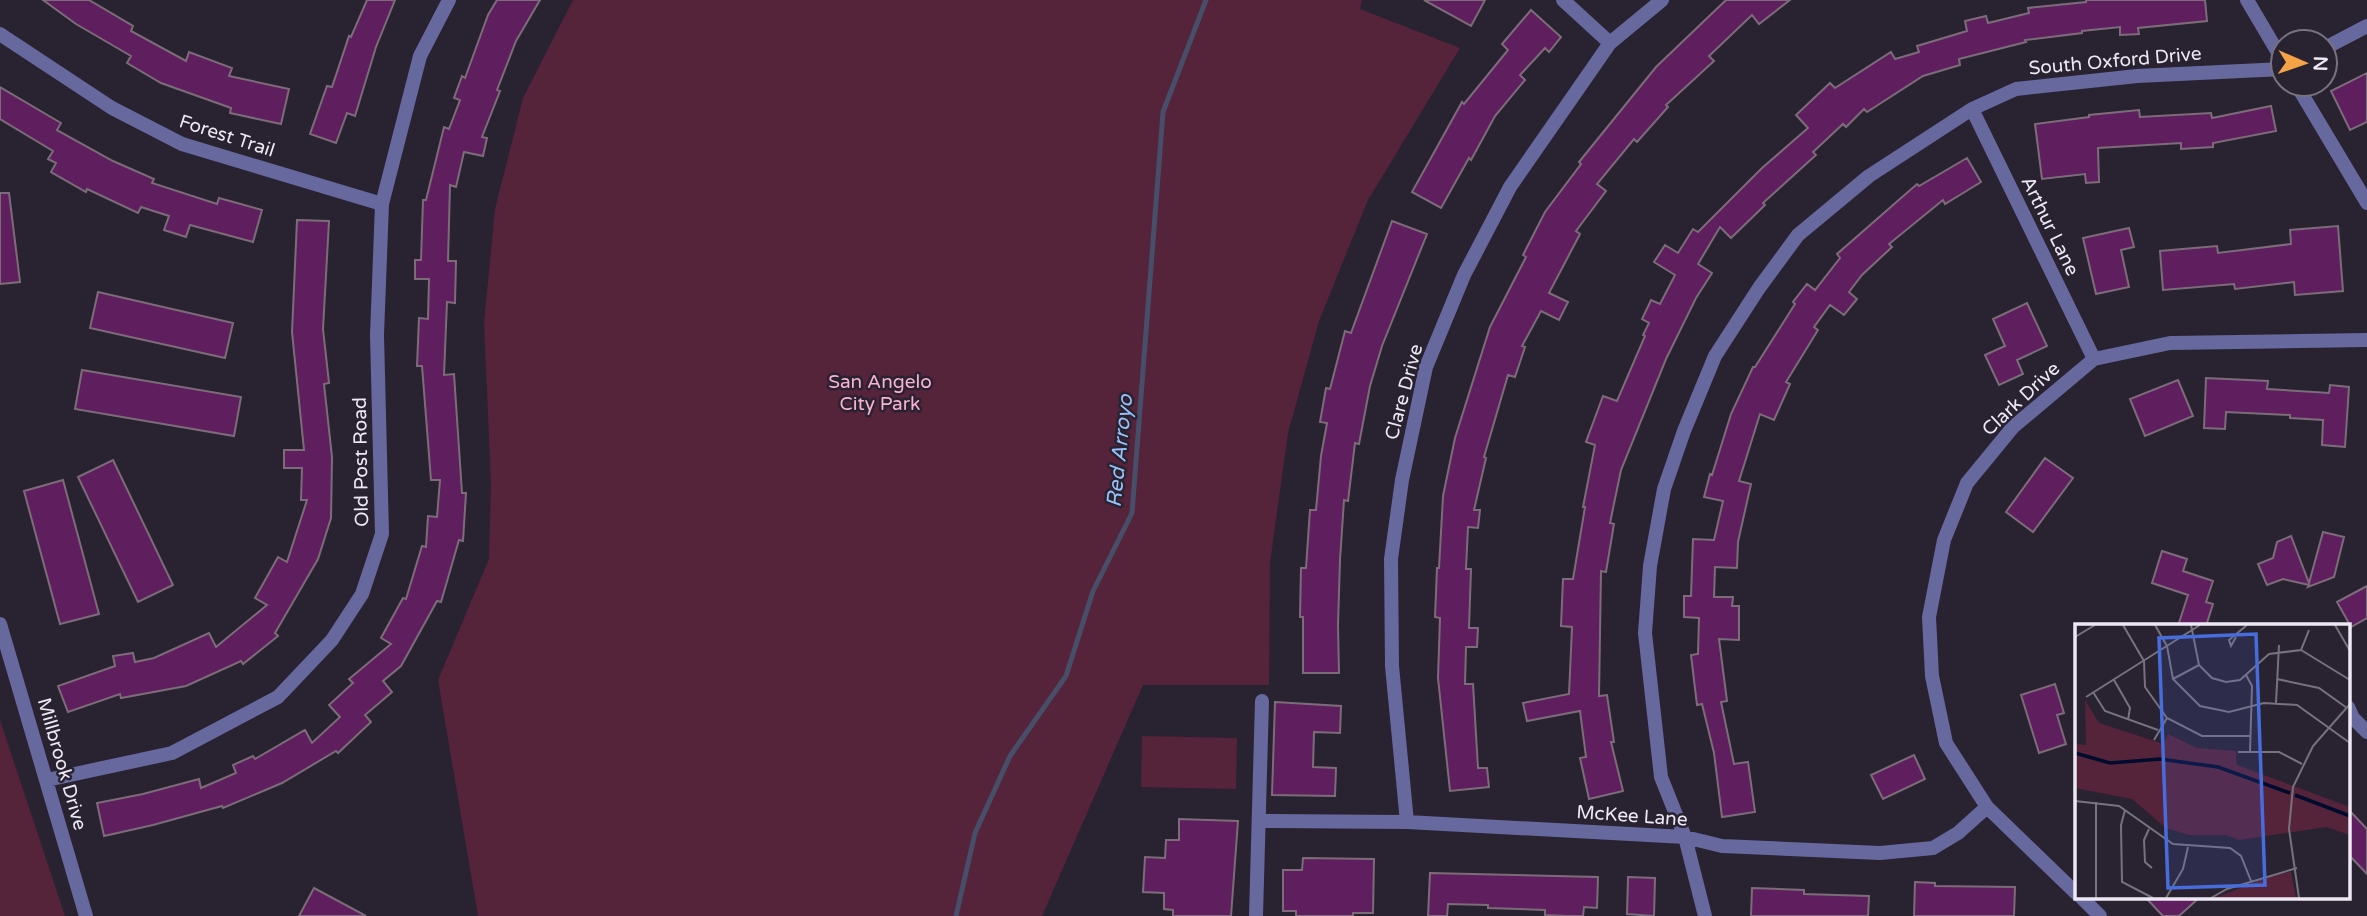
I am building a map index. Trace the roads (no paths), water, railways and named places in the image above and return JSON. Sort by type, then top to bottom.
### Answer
[{"type":"street","name":"Old Post Road","points":[[47,779],[172,753],[278,697],[332,640],[362,594],[382,534],[377,335],[382,204],[420,56],[449,0]]},
{"type":"street","points":[[1563,0],[1610,43]]},
{"type":"street","name":"Clare Drive","points":[[1407,822],[1391,666],[1391,559],[1402,480],[1426,367],[1464,275],[1510,187],[1610,43],[1662,0]]},
{"type":"street","points":[[2247,0],[2269,37]]},
{"type":"street","points":[[2339,41],[2367,26]]},
{"type":"street","name":"Forest Trail","points":[[0,34],[111,108],[183,144],[382,204]]},
{"type":"street","name":"South Oxford Drive","points":[[1705,916],[1685,837],[1661,777],[1645,633],[1650,566],[1664,489],[1715,356],[1798,235],[1869,176],[1972,110],[2015,89],[2137,76],[2269,70]]},
{"type":"street","points":[[2305,98],[2367,203]]},
{"type":"street","name":"Arthur Lane","points":[[1972,110],[2094,359]]},
{"type":"street","name":"Clark Drive","points":[[2075,891],[1987,807],[1946,743],[1932,676],[1929,617],[1944,540],[1967,483],[2013,427],[2094,359],[2170,343],[2367,340]]},
{"type":"street","name":"Millbrook Drive","points":[[0,624],[86,916]]},
{"type":"street","points":[[1256,916],[1262,701]]},
{"type":"street","points":[[2350,714],[2367,732]]},
{"type":"street","name":"McKee Lane","points":[[1259,821],[1407,822],[1685,837],[1722,846],[1880,853],[1933,848],[1958,833],[1987,807]]},
{"type":"street","points":[[2082,898],[2099,916]]},
{"type":"waterway","name":"Red Arroyo","points":[[956,916],[975,833],[1010,756],[1066,676],[1093,591],[1132,513],[1163,112],[1206,0]]},
{"type":"park label","name":"San Angelo City Park","points":[[880,393]]}]
